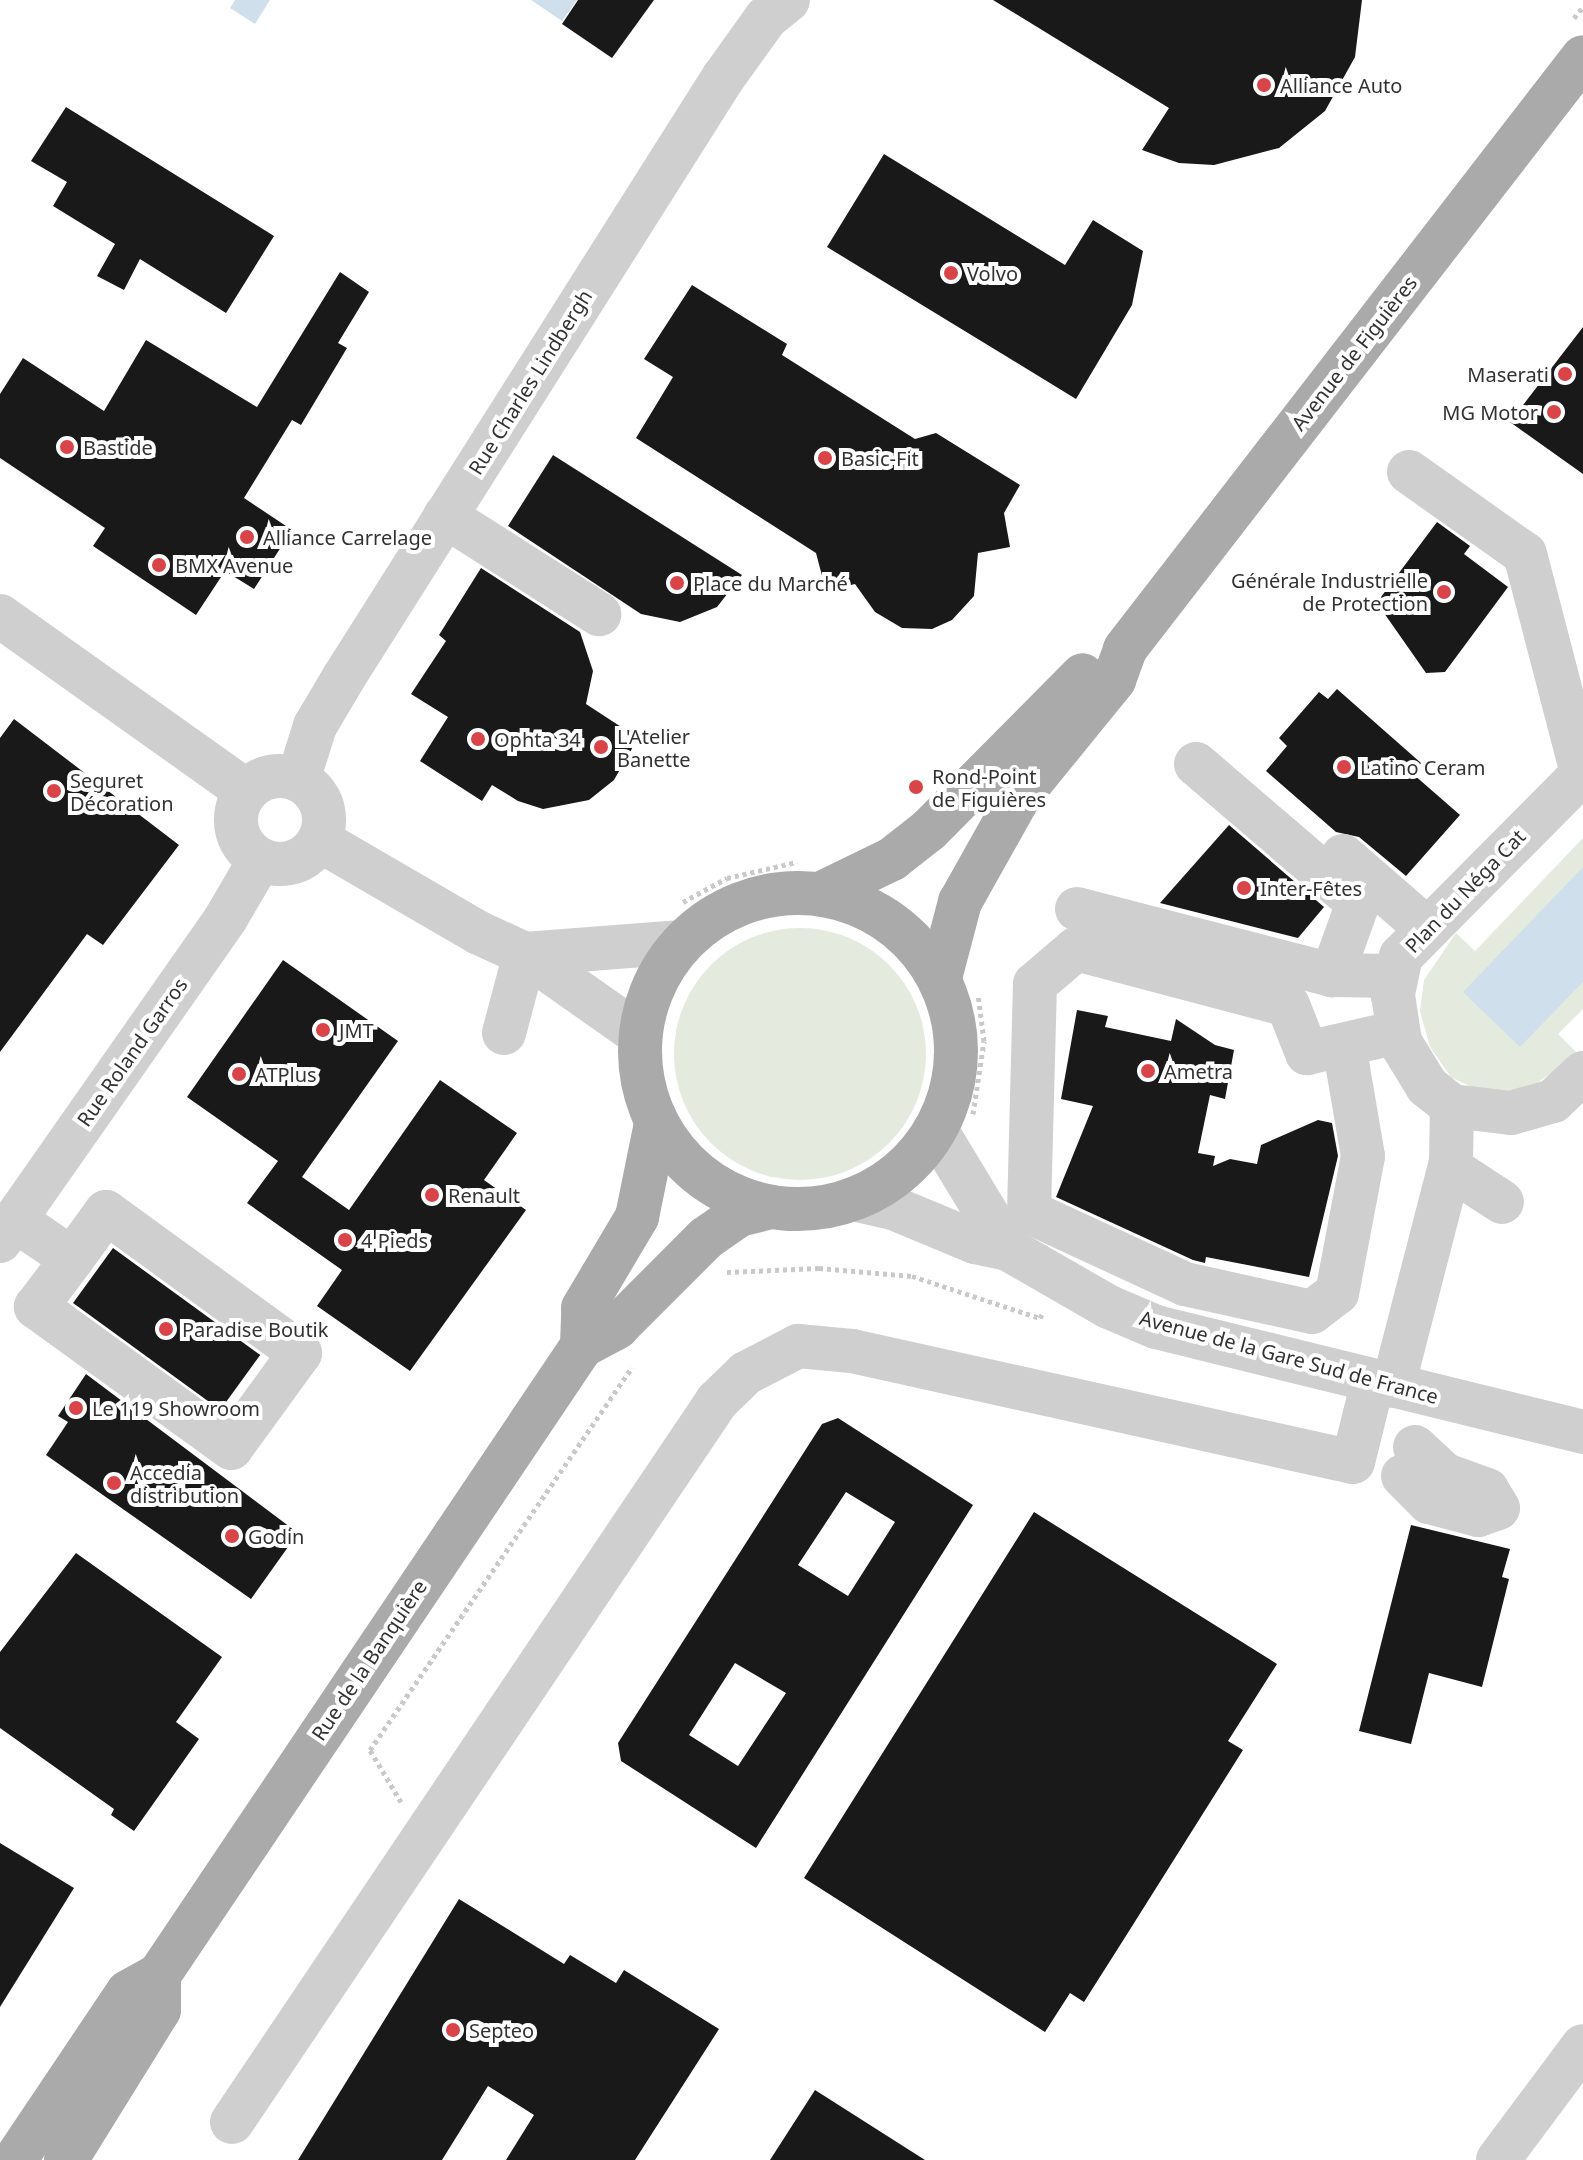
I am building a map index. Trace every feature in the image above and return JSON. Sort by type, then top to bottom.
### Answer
[{"type":"main road","name":"Avenue de Figuières","points":[[958,978],[960,902],[997,829],[1114,680],[1125,649],[1583,57]]},
{"type":"main road","name":"Avenue de Figuières","points":[[812,877],[892,859],[929,830],[1091,667],[1125,649]]},
{"type":"main road","points":[[812,877],[879,916],[958,978],[953,1127],[914,1159],[853,1199],[812,1208],[771,1207],[736,1197],[704,1179],[677,1154],[656,1124],[641,1081],[639,1034],[653,985],[679,924],[711,917],[745,901],[782,893],[812,877]]},
{"type":"main road","points":[[582,1346],[583,1308],[637,1217],[656,1124]]},
{"type":"main road","name":"Rue de la Banquière","points":[[15,2160],[43,2114],[128,1992],[159,1975],[582,1346],[617,1327],[706,1238],[739,1215],[771,1207]]},
{"type":"main road","points":[[66,2160],[159,2010],[159,1975]]},
{"type":"street","name":"Rue Charles Lindbergh","points":[[298,780],[315,726],[445,516],[723,78],[766,18],[788,0]]},
{"type":"street","points":[[1409,472],[1525,554],[1583,773]]},
{"type":"street","points":[[445,516],[599,614]]},
{"type":"street","points":[[0,616],[246,791]]},
{"type":"street","points":[[1332,975],[1358,903],[1208,756],[1426,928]]},
{"type":"street","name":"Plan du Néga Cat","points":[[1452,1106],[1427,1086],[1398,1032],[1394,976],[1401,956],[1583,773]]},
{"type":"street","points":[[270,777],[298,780],[310,787],[323,812],[319,840],[301,859],[274,864],[260,860],[241,842],[236,829],[235,816],[246,791],[270,777]]},
{"type":"street","points":[[319,840],[479,933],[525,954],[639,1034]]},
{"type":"street","name":"Rue Roland Garros","points":[[8,1230],[226,918],[260,860]]},
{"type":"street","points":[[1077,909],[1332,975],[1394,976]]},
{"type":"street","points":[[525,954],[679,924]]},
{"type":"street","points":[[1344,1045],[1363,1156],[1337,1293],[1312,1312],[1185,1284],[1029,1212],[1035,984],[1076,949],[1288,1005],[1307,1053],[1398,1032]]},
{"type":"street","points":[[504,1033],[525,954]]},
{"type":"street","points":[[1353,1462],[1397,1387],[1450,1168],[1452,1106],[1511,1113],[1553,1101],[1583,1073]]},
{"type":"street","name":"Avenue de la Gare Sud de France","points":[[953,1127],[1008,1249]]},
{"type":"street","points":[[1450,1168],[1502,1202]]},
{"type":"street","name":"Avenue de la Gare Sud de France","points":[[853,1199],[937,1223],[975,1242],[1008,1249],[1109,1307],[1156,1327],[1583,1432]]},
{"type":"street","points":[[106,1212],[300,1353],[231,1448],[36,1307],[72,1259],[106,1212]]},
{"type":"street","points":[[8,1230],[72,1259]]},
{"type":"street","points":[[232,2122],[717,1401],[769,1359],[798,1346],[852,1351],[1353,1462],[1375,1491],[1409,1462],[1397,1387]]},
{"type":"street","points":[[1498,2160],[1583,2046]]},
{"type":"street","points":[[0,2144],[29,2114],[43,2114]]},
{"type":"path","points":[[679,924],[727,878],[812,877]]},
{"type":"path","points":[[953,1127],[984,1041],[958,978]]},
{"type":"path","points":[[912,1276],[937,1223]]},
{"type":"shaded area","points":[[1583,838],[1583,1009],[1558,1034],[1578,1054],[1533,1086],[1488,1095],[1451,1077],[1430,1047],[1420,1011],[1424,980],[1456,933],[1475,951]]},
{"type":"shaded area","points":[[800,928],[848,938],[889,965],[916,1006],[926,1054],[916,1102],[889,1143],[848,1170],[800,1180],[752,1170],[711,1143],[684,1102],[674,1054],[684,1006],[711,965],[752,938]]},
{"type":"water","points":[[235,0],[270,0],[255,24],[230,8]]},
{"type":"water","points":[[531,0],[577,0],[562,21]]},
{"type":"water","points":[[1583,867],[1583,982],[1520,1047],[1463,992]]},
{"type":"building","points":[[578,0],[654,0],[612,58],[562,24]]},
{"type":"building","name":"Alliance Auto","points":[[993,0],[1362,0],[1355,57],[1325,111],[1279,148],[1214,165],[1179,163],[1142,150],[1169,108]]},
{"type":"building","points":[[66,107],[274,236],[226,313],[140,259],[124,290],[97,276],[115,244],[53,206],[67,182],[31,161]]},
{"type":"building","name":"Volvo","points":[[884,154],[1065,265],[1093,220],[1143,251],[1132,305],[1076,399],[827,247]]},
{"type":"building","points":[[340,272],[369,292],[338,343],[347,348],[301,425],[292,420],[244,498],[292,530],[254,589],[225,571],[196,615],[93,546],[105,528],[0,458],[0,394],[23,358],[104,411],[146,340],[257,407]]},
{"type":"building","name":"Basic-Fit","points":[[692,285],[787,344],[782,355],[915,439],[936,433],[1020,485],[1004,513],[1010,547],[978,553],[974,596],[952,620],[932,629],[902,628],[875,612],[855,584],[826,591],[816,553],[636,438],[673,377],[644,359]]},
{"type":"building","name":"Maserati","points":[[1583,327],[1583,474],[1510,422]]},
{"type":"building","points":[[553,455],[742,575],[717,607],[680,622],[641,614],[508,526]]},
{"type":"building","name":"Générale Industrielle de Protection","points":[[1437,522],[1470,546],[1464,554],[1508,587],[1445,672],[1426,673],[1384,613],[1381,597]]},
{"type":"building","points":[[481,568],[580,632],[593,671],[586,704],[638,738],[614,780],[589,800],[543,809],[518,801],[492,785],[482,801],[420,761],[448,717],[411,694],[446,641],[439,635]]},
{"type":"building","name":"Latino Ceram","points":[[1337,689],[1421,763],[1413,774],[1460,815],[1406,876],[1359,837],[1336,832],[1266,771],[1287,746],[1279,738],[1319,692],[1328,699]]},
{"type":"building","name":"Seguret Décoration","points":[[14,719],[179,845],[103,945],[87,934],[0,1052],[0,738]]},
{"type":"building","name":"Inter-Fêtes","points":[[1229,825],[1324,907],[1298,938],[1160,903]]},
{"type":"building","points":[[283,960],[398,1041],[302,1177],[349,1210],[440,1080],[517,1133],[484,1180],[526,1210],[410,1371],[317,1306],[342,1270],[247,1203],[278,1161],[187,1097]]},
{"type":"building","points":[[1077,1010],[1108,1016],[1105,1027],[1171,1041],[1176,1019],[1215,1045],[1234,1050],[1225,1099],[1210,1095],[1198,1153],[1215,1156],[1213,1166],[1230,1159],[1257,1164],[1261,1145],[1318,1120],[1332,1123],[1338,1156],[1309,1277],[1206,1257],[1205,1263],[1193,1260],[1056,1197],[1093,1106],[1061,1099]]},
{"type":"building","name":"Paradise Boutik","points":[[113,1248],[260,1355],[220,1410],[73,1303]]},
{"type":"building","points":[[86,1374],[298,1533],[251,1599],[46,1455],[68,1422],[58,1416]]},
{"type":"building","points":[[838,1418],[973,1505],[756,1848],[621,1761],[618,1743],[822,1424]],"holes":[[[846,1492],[895,1522],[848,1596],[798,1565]],[[735,1663],[786,1693],[738,1766],[689,1735]]]},
{"type":"building","points":[[1034,1512],[1277,1664],[1228,1741],[1243,1750],[1124,1939],[1084,2002],[1070,1993],[1045,2032],[804,1878]]},
{"type":"building","points":[[1411,1525],[1510,1549],[1502,1577],[1509,1579],[1482,1687],[1429,1673],[1411,1744],[1359,1731]]},
{"type":"building","points":[[76,1553],[222,1657],[176,1722],[199,1739],[134,1831],[111,1815],[114,1809],[0,1728],[0,1652]]},
{"type":"building","points":[[0,1843],[74,1888],[0,2007]]},
{"type":"building","name":"Septeo","points":[[459,1899],[564,1964],[570,1955],[616,1983],[624,1970],[719,2029],[635,2160],[506,2160],[534,2115],[488,2086],[442,2160],[298,2160]]},
{"type":"building","points":[[815,2090],[925,2160],[770,2160]]},
{"type":"place","name":"Alliance Auto","points":[[1264,85]]},
{"type":"place","name":"Volvo","points":[[951,273]]},
{"type":"place","name":"Maserati","points":[[1565,374]]},
{"type":"place","name":"MG Motor","points":[[1554,412]]},
{"type":"place","name":"Bastide","points":[[67,447]]},
{"type":"place","name":"Basic-Fit","points":[[825,458]]},
{"type":"place","name":"Alliance Carrelage","points":[[247,537]]},
{"type":"place","name":"BMX Avenue","points":[[159,565]]},
{"type":"place","name":"Place du Marché","points":[[677,583]]},
{"type":"place","name":"Générale Industrielle de Protection","points":[[1444,592]]},
{"type":"place","name":"Ophta 34","points":[[478,739]]},
{"type":"place","name":"L'Atelier Banette","points":[[601,747]]},
{"type":"place","name":"Latino Ceram","points":[[1344,767]]},
{"type":"place","name":"Rond-Point de Figuières","points":[[916,787]]},
{"type":"place","name":"Seguret Décoration","points":[[54,791]]},
{"type":"place","name":"Inter-Fêtes","points":[[1244,888]]},
{"type":"place","name":"JMT","points":[[323,1030]]},
{"type":"place","name":"Ametra","points":[[1148,1071]]},
{"type":"place","name":"ATPlus","points":[[239,1074]]},
{"type":"place","name":"Renault","points":[[432,1195]]},
{"type":"place","name":"4 Pieds","points":[[345,1240]]},
{"type":"place","name":"Paradise Boutik","points":[[166,1329]]},
{"type":"place","name":"Le 119 Showroom","points":[[76,1408]]},
{"type":"place","name":"Accedia distribution","points":[[114,1483]]},
{"type":"place","name":"Godin","points":[[232,1536]]},
{"type":"place","name":"Septeo","points":[[453,2030]]}]
